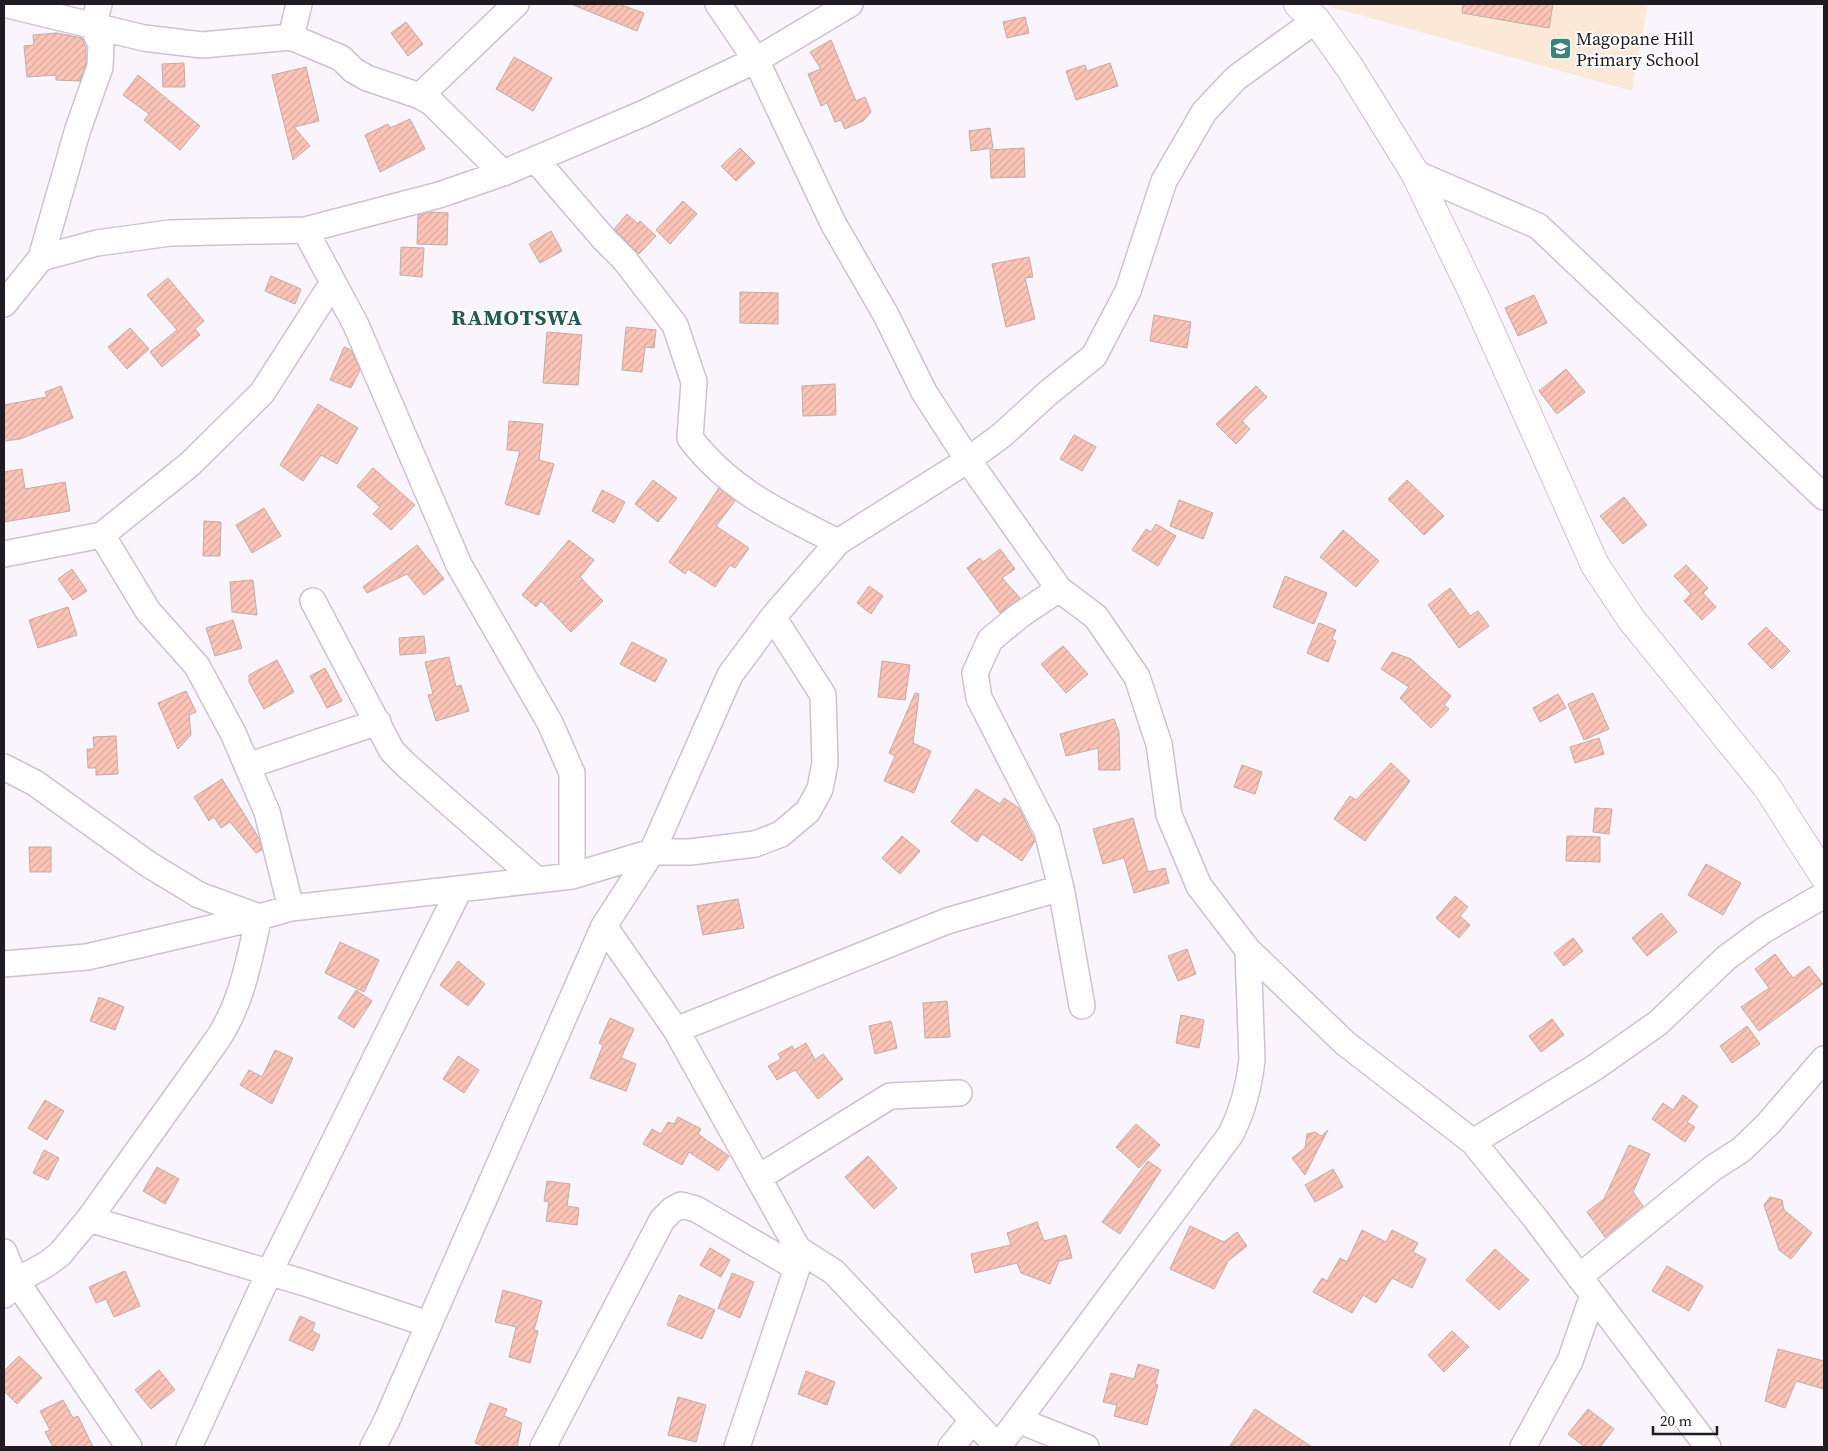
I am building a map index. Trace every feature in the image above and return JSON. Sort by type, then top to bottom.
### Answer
[{"type":"street","points":[[4,4],[96,16],[144,38],[202,45],[291,37],[341,58],[353,70],[367,78],[420,96],[432,103],[503,173]]},
{"type":"street","points":[[291,37],[299,4]]},
{"type":"street","points":[[420,96],[516,4]]},
{"type":"street","points":[[718,4],[756,60],[834,223],[886,314],[924,392],[968,460],[1059,589],[1096,617],[1136,677],[1159,744],[1169,815],[1199,886],[1248,950],[1345,1043],[1473,1142],[1586,1286],[1708,1447]]},
{"type":"street","points":[[40,258],[97,243],[170,233],[305,230],[439,195],[536,160],[642,114],[756,60],[850,4]]},
{"type":"street","points":[[373,1447],[604,926],[652,852],[730,675],[774,617],[838,542],[968,460],[1002,435],[1048,393],[1094,356],[1128,291],[1164,181],[1204,112],[1236,78],[1307,12],[1350,68],[1415,173],[1478,304],[1595,565],[1631,619],[1768,787],[1824,876]]},
{"type":"street","points":[[4,304],[40,258],[78,129],[100,67],[101,45],[96,16]]},
{"type":"street","points":[[536,160],[604,239],[624,259],[675,325],[694,382],[690,438],[706,460],[734,484],[768,507],[838,542]]},
{"type":"street","points":[[1415,173],[1538,226],[1824,497]]},
{"type":"street","points":[[305,230],[332,284],[356,325],[459,565],[550,723],[572,773],[572,876]]},
{"type":"street","points":[[4,554],[102,535],[190,464],[262,393],[332,284]]},
{"type":"street","points":[[102,535],[148,611],[197,666],[233,733],[267,812],[291,908]]},
{"type":"street","points":[[1059,589],[1019,616],[990,640],[975,673],[979,698],[1047,831],[1061,888],[1082,1006]]},
{"type":"street","points":[[313,602],[392,751],[406,766],[537,880]]},
{"type":"street","points":[[4,964],[87,957],[291,908],[572,876],[652,852],[690,852],[755,844],[781,834],[808,811],[820,789],[825,763],[823,696],[774,617]]},
{"type":"street","points":[[247,766],[378,722]]},
{"type":"street","points":[[4,767],[35,783],[148,864],[200,895],[259,917]]},
{"type":"street","points":[[676,1030],[947,921],[1061,888]]},
{"type":"street","points":[[189,1447],[269,1272],[459,890]]},
{"type":"street","points":[[1473,1142],[1594,1068],[1658,1023],[1726,958],[1764,930],[1824,895]]},
{"type":"street","points":[[10,1288],[60,1254],[89,1219],[230,1022],[240,998],[259,917]]},
{"type":"street","points":[[604,926],[676,1030],[758,1178],[797,1258],[737,1447]]},
{"type":"street","points":[[543,1447],[662,1220],[672,1210],[681,1205],[696,1209],[797,1258],[834,1272],[998,1447],[1231,1134],[1240,1117],[1250,1078],[1252,1060],[1248,950]]},
{"type":"street","points":[[1522,1447],[1570,1361],[1586,1286],[1713,1168],[1741,1150],[1768,1124],[1824,1059]]},
{"type":"street","points":[[758,1178],[890,1096],[913,1093],[960,1093]]},
{"type":"street","points":[[89,1219],[269,1272],[428,1324]]},
{"type":"street","points":[[4,1252],[10,1288],[129,1447]]},
{"type":"street","points":[[951,1447],[973,1420]]},
{"type":"street","points":[[1018,1420],[1086,1447]]},
{"type":"shaded area","name":"Magopane Hill Primary School","points":[[1329,4],[1648,4],[1632,91],[1331,7]]},
{"type":"building","points":[[571,4],[618,4],[644,13],[637,31]]},
{"type":"building","points":[[1463,4],[1553,4],[1549,28],[1462,13]]},
{"type":"building","points":[[1025,17],[1029,33],[1007,38],[1003,22]]},
{"type":"building","points":[[406,22],[423,44],[408,56],[391,33]]},
{"type":"building","points":[[57,33],[82,38],[86,48],[86,64],[80,81],[56,80],[56,75],[27,77],[24,46],[34,45],[33,35]]},
{"type":"building","points":[[831,40],[856,101],[865,97],[871,112],[863,121],[845,129],[841,120],[835,122],[827,103],[821,106],[808,74],[821,69],[810,52]]},
{"type":"building","points":[[514,57],[552,78],[533,111],[496,89]]},
{"type":"building","points":[[184,63],[185,87],[163,87],[162,64]]},
{"type":"building","points":[[1110,63],[1118,86],[1076,100],[1066,71],[1085,65],[1087,71]]},
{"type":"building","points":[[306,67],[319,121],[294,127],[310,146],[293,160],[272,75]]},
{"type":"building","points":[[138,75],[200,126],[180,150],[144,120],[149,114],[123,95]]},
{"type":"building","points":[[410,119],[425,149],[380,172],[365,135],[388,124],[390,128]]},
{"type":"building","points":[[990,128],[993,148],[971,151],[969,131]]},
{"type":"building","points":[[740,148],[755,163],[736,181],[721,166]]},
{"type":"building","points":[[1024,148],[1025,177],[991,178],[990,150]]},
{"type":"building","points":[[683,201],[697,214],[670,244],[656,230]]},
{"type":"building","points":[[430,212],[448,213],[447,245],[417,244],[418,215]]},
{"type":"building","points":[[627,214],[638,224],[640,221],[656,236],[639,254],[614,229]]},
{"type":"building","points":[[551,231],[562,251],[540,263],[529,244]]},
{"type":"building","points":[[401,247],[424,248],[422,277],[400,275]]},
{"type":"building","points":[[1029,257],[1033,277],[1025,278],[1035,319],[1006,327],[992,264]]},
{"type":"building","points":[[271,276],[301,289],[295,304],[265,291]]},
{"type":"building","points":[[168,278],[204,321],[195,329],[200,335],[162,367],[150,352],[177,330],[147,295]]},
{"type":"building","points":[[740,292],[778,293],[778,324],[740,323]]},
{"type":"building","points":[[1534,295],[1547,323],[1518,336],[1505,308]]},
{"type":"building","points":[[1154,315],[1191,322],[1187,348],[1150,341]]},
{"type":"building","points":[[626,327],[656,330],[654,348],[645,347],[642,372],[622,370]]},
{"type":"building","points":[[130,328],[149,349],[127,369],[108,347]]},
{"type":"building","points":[[547,332],[582,335],[578,385],[543,383]]},
{"type":"building","points":[[344,347],[351,350],[360,370],[351,388],[330,380]]},
{"type":"building","points":[[1566,369],[1585,392],[1557,414],[1539,391]]},
{"type":"building","points":[[835,384],[836,415],[803,416],[802,386]]},
{"type":"building","points":[[61,386],[73,418],[20,439],[4,441],[4,405],[47,397],[45,392]]},
{"type":"building","points":[[1256,386],[1267,397],[1242,421],[1250,429],[1236,444],[1216,424]]},
{"type":"building","points":[[318,404],[358,428],[337,464],[321,455],[303,481],[280,465]]},
{"type":"building","points":[[509,421],[543,424],[539,460],[554,464],[539,515],[505,504],[520,451],[507,450]]},
{"type":"building","points":[[1074,435],[1096,447],[1082,471],[1060,459]]},
{"type":"building","points":[[373,468],[415,505],[391,530],[373,514],[380,507],[357,486]]},
{"type":"building","points":[[22,469],[25,489],[65,482],[70,511],[4,522],[4,472]]},
{"type":"building","points":[[653,480],[677,498],[658,522],[635,504]]},
{"type":"building","points":[[1407,480],[1444,516],[1424,535],[1388,499]]},
{"type":"building","points":[[719,488],[735,501],[716,526],[749,548],[735,568],[730,565],[715,587],[688,569],[685,574],[669,562]]},
{"type":"building","points":[[602,490],[625,502],[614,523],[592,511]]},
{"type":"building","points":[[1624,497],[1647,525],[1623,544],[1600,516]]},
{"type":"building","points":[[1179,500],[1213,513],[1203,539],[1170,526]]},
{"type":"building","points":[[264,508],[281,536],[252,553],[236,525]]},
{"type":"building","points":[[204,521],[221,522],[220,556],[203,556]]},
{"type":"building","points":[[1156,524],[1176,536],[1158,566],[1132,550],[1146,529],[1151,532]]},
{"type":"building","points":[[1343,530],[1379,561],[1356,587],[1320,557]]},
{"type":"building","points":[[569,540],[594,560],[580,577],[603,601],[571,632],[541,601],[536,607],[522,595]]},
{"type":"building","points":[[417,545],[444,579],[424,595],[407,574],[367,593],[363,587]]},
{"type":"building","points":[[1000,549],[1015,569],[1002,578],[1020,598],[1000,613],[967,568],[980,558],[983,562]]},
{"type":"building","points":[[1686,565],[1708,588],[1703,593],[1716,607],[1702,620],[1684,601],[1691,594],[1674,576]]},
{"type":"building","points":[[72,569],[87,591],[73,600],[58,579]]},
{"type":"building","points":[[1285,576],[1327,593],[1314,624],[1273,607]]},
{"type":"building","points":[[253,580],[257,615],[232,612],[230,582]]},
{"type":"building","points":[[869,586],[883,596],[871,614],[857,603]]},
{"type":"building","points":[[1450,588],[1470,616],[1478,611],[1489,626],[1459,648],[1428,605]]},
{"type":"building","points":[[68,607],[77,635],[38,648],[29,620]]},
{"type":"building","points":[[233,620],[242,648],[215,656],[206,628]]},
{"type":"building","points":[[1319,623],[1336,630],[1332,639],[1336,641],[1328,662],[1307,653]]},
{"type":"building","points":[[1766,627],[1790,651],[1772,669],[1748,644]]},
{"type":"building","points":[[424,636],[426,653],[400,655],[399,638]]},
{"type":"building","points":[[632,642],[667,660],[655,682],[620,664]]},
{"type":"building","points":[[1063,646],[1088,674],[1066,693],[1041,664]]},
{"type":"building","points":[[1392,652],[1411,659],[1451,696],[1444,705],[1449,709],[1431,728],[1400,698],[1409,687],[1381,669]]},
{"type":"building","points":[[449,657],[456,687],[461,685],[469,711],[436,721],[428,695],[433,694],[425,662]]},
{"type":"building","points":[[277,660],[294,692],[264,709],[249,682],[249,675]]},
{"type":"building","points":[[882,661],[910,665],[905,700],[878,697]]},
{"type":"building","points":[[325,668],[342,701],[327,708],[310,676]]},
{"type":"building","points":[[186,691],[196,712],[189,715],[191,735],[178,749],[158,703]]},
{"type":"building","points":[[915,693],[919,694],[913,743],[931,751],[914,793],[884,781],[895,756],[889,753]]},
{"type":"building","points":[[1593,693],[1609,729],[1584,740],[1568,704]]},
{"type":"building","points":[[1558,694],[1566,708],[1540,722],[1533,708]]},
{"type":"building","points":[[1114,719],[1119,732],[1120,770],[1099,770],[1098,748],[1066,756],[1060,734]]},
{"type":"building","points":[[116,736],[118,774],[96,775],[96,768],[88,768],[87,749],[94,749],[93,737]]},
{"type":"building","points":[[1599,738],[1604,754],[1575,763],[1570,747]]},
{"type":"building","points":[[1391,763],[1410,781],[1365,841],[1334,819],[1350,796],[1356,800]]},
{"type":"building","points":[[1242,765],[1262,772],[1255,794],[1234,787]]},
{"type":"building","points":[[222,779],[259,838],[262,850],[256,853],[230,822],[221,828],[214,817],[209,821],[194,797]]},
{"type":"building","points":[[976,789],[1000,804],[1004,798],[1019,808],[1035,841],[1022,861],[982,834],[977,842],[951,822]]},
{"type":"building","points":[[1595,808],[1612,809],[1609,834],[1593,832]]},
{"type":"building","points":[[1133,818],[1148,872],[1165,868],[1169,883],[1134,893],[1124,858],[1103,864],[1093,829]]},
{"type":"building","points":[[902,836],[920,851],[900,874],[882,858]]},
{"type":"building","points":[[1567,836],[1600,837],[1600,862],[1566,861]]},
{"type":"building","points":[[29,847],[51,847],[51,872],[30,872]]},
{"type":"building","points":[[1706,864],[1741,883],[1723,915],[1688,895]]},
{"type":"building","points":[[1455,896],[1468,907],[1460,916],[1470,925],[1459,938],[1436,918]]},
{"type":"building","points":[[738,899],[744,928],[703,935],[697,906]]},
{"type":"building","points":[[1661,913],[1677,932],[1647,956],[1632,938]]},
{"type":"building","points":[[1573,938],[1583,951],[1564,966],[1554,953]]},
{"type":"building","points":[[340,942],[379,960],[364,992],[325,973]]},
{"type":"building","points":[[1187,949],[1196,974],[1178,981],[1168,956]]},
{"type":"building","points":[[1775,954],[1793,978],[1809,966],[1823,984],[1759,1031],[1741,1007],[1769,988],[1755,969]]},
{"type":"building","points":[[458,961],[485,984],[468,1006],[440,985]]},
{"type":"building","points":[[356,990],[372,1001],[354,1028],[338,1018]]},
{"type":"building","points":[[99,997],[124,1007],[115,1030],[90,1021]]},
{"type":"building","points":[[947,1001],[950,1037],[925,1038],[923,1003]]},
{"type":"building","points":[[1181,1015],[1204,1020],[1199,1048],[1176,1043]]},
{"type":"building","points":[[610,1018],[634,1029],[621,1058],[636,1064],[626,1091],[590,1078],[603,1045],[599,1043]]},
{"type":"building","points":[[1552,1019],[1564,1035],[1541,1052],[1529,1036]]},
{"type":"building","points":[[891,1021],[897,1048],[875,1054],[869,1026]]},
{"type":"building","points":[[1747,1026],[1760,1044],[1732,1063],[1720,1046]]},
{"type":"building","points":[[806,1043],[815,1060],[823,1054],[843,1079],[818,1099],[795,1070],[777,1080],[768,1066],[781,1059],[778,1054],[792,1046],[794,1050]]},
{"type":"building","points":[[275,1050],[293,1058],[272,1104],[240,1085],[249,1070],[262,1077]]},
{"type":"building","points":[[458,1056],[479,1070],[464,1093],[443,1079]]},
{"type":"building","points":[[1683,1095],[1698,1106],[1687,1122],[1695,1127],[1685,1142],[1652,1119],[1663,1103],[1673,1110]]},
{"type":"building","points":[[45,1100],[64,1111],[47,1140],[28,1128]]},
{"type":"building","points":[[678,1117],[701,1129],[698,1134],[729,1156],[718,1171],[689,1152],[682,1165],[643,1144],[652,1129],[661,1134],[668,1122],[674,1124]]},
{"type":"building","points":[[1136,1124],[1160,1145],[1139,1168],[1116,1147]]},
{"type":"building","points":[[1328,1130],[1305,1175],[1292,1158],[1305,1148],[1307,1134],[1315,1132],[1321,1136]]},
{"type":"building","points":[[1629,1145],[1650,1154],[1633,1192],[1643,1206],[1605,1237],[1587,1212],[1604,1199]]},
{"type":"building","points":[[44,1150],[59,1158],[48,1180],[33,1173]]},
{"type":"building","points":[[868,1156],[897,1188],[874,1209],[845,1177]]},
{"type":"building","points":[[1148,1161],[1161,1170],[1120,1234],[1102,1222]]},
{"type":"building","points":[[157,1167],[179,1179],[165,1204],[143,1191]]},
{"type":"building","points":[[1333,1169],[1343,1187],[1315,1202],[1305,1185]]},
{"type":"building","points":[[547,1181],[570,1184],[567,1206],[579,1208],[577,1225],[546,1221],[549,1202],[544,1201]]},
{"type":"building","points":[[1770,1197],[1782,1200],[1784,1210],[1812,1233],[1791,1259],[1779,1250],[1764,1205]]},
{"type":"building","points":[[1037,1222],[1044,1241],[1066,1235],[1072,1258],[1059,1261],[1050,1284],[1021,1273],[1017,1263],[975,1273],[971,1254],[1011,1245],[1007,1233]]},
{"type":"building","points":[[1190,1226],[1224,1242],[1237,1232],[1247,1246],[1228,1261],[1214,1289],[1170,1269]]},
{"type":"building","points":[[1362,1230],[1386,1242],[1392,1230],[1418,1243],[1413,1252],[1426,1259],[1412,1288],[1392,1278],[1376,1303],[1363,1295],[1352,1313],[1313,1292],[1322,1278],[1327,1281],[1340,1258],[1347,1262]]},
{"type":"building","points":[[710,1248],[730,1260],[721,1277],[700,1265]]},
{"type":"building","points":[[1495,1249],[1529,1280],[1499,1310],[1466,1280]]},
{"type":"building","points":[[1667,1266],[1703,1286],[1689,1311],[1652,1291]]},
{"type":"building","points":[[125,1271],[140,1306],[114,1317],[106,1299],[96,1303],[89,1287]]},
{"type":"building","points":[[732,1273],[754,1282],[740,1318],[718,1308]]},
{"type":"building","points":[[503,1290],[542,1301],[534,1330],[538,1331],[530,1363],[509,1357],[516,1327],[495,1322]]},
{"type":"building","points":[[679,1295],[715,1310],[702,1339],[667,1325]]},
{"type":"building","points":[[300,1316],[315,1323],[312,1331],[320,1335],[313,1351],[289,1340]]},
{"type":"building","points":[[1452,1331],[1469,1347],[1444,1372],[1428,1355]]},
{"type":"building","points":[[1778,1349],[1824,1361],[1824,1389],[1796,1381],[1785,1408],[1765,1401]]},
{"type":"building","points":[[19,1356],[42,1378],[17,1404],[4,1391],[4,1371]]},
{"type":"building","points":[[1138,1364],[1159,1370],[1155,1384],[1158,1385],[1147,1425],[1114,1416],[1117,1405],[1103,1402],[1111,1373],[1134,1379]]},
{"type":"building","points":[[159,1370],[175,1390],[151,1409],[135,1390]]},
{"type":"building","points":[[806,1371],[835,1382],[827,1405],[798,1394]]},
{"type":"building","points":[[678,1397],[706,1405],[696,1442],[668,1435]]},
{"type":"building","points":[[63,1400],[73,1418],[78,1416],[93,1447],[53,1447],[45,1432],[50,1430],[40,1411]]},
{"type":"building","points":[[490,1403],[507,1409],[504,1416],[522,1423],[517,1447],[487,1447],[475,1443]]},
{"type":"building","points":[[1255,1409],[1312,1447],[1229,1447]]},
{"type":"building","points":[[1588,1409],[1614,1429],[1600,1447],[1585,1447],[1568,1434]]},
{"type":"place","name":"Magopane Hill Primary School","points":[[1560,49]]},
{"type":"district","name":"RAMOTSWA","points":[[517,317]]}]
